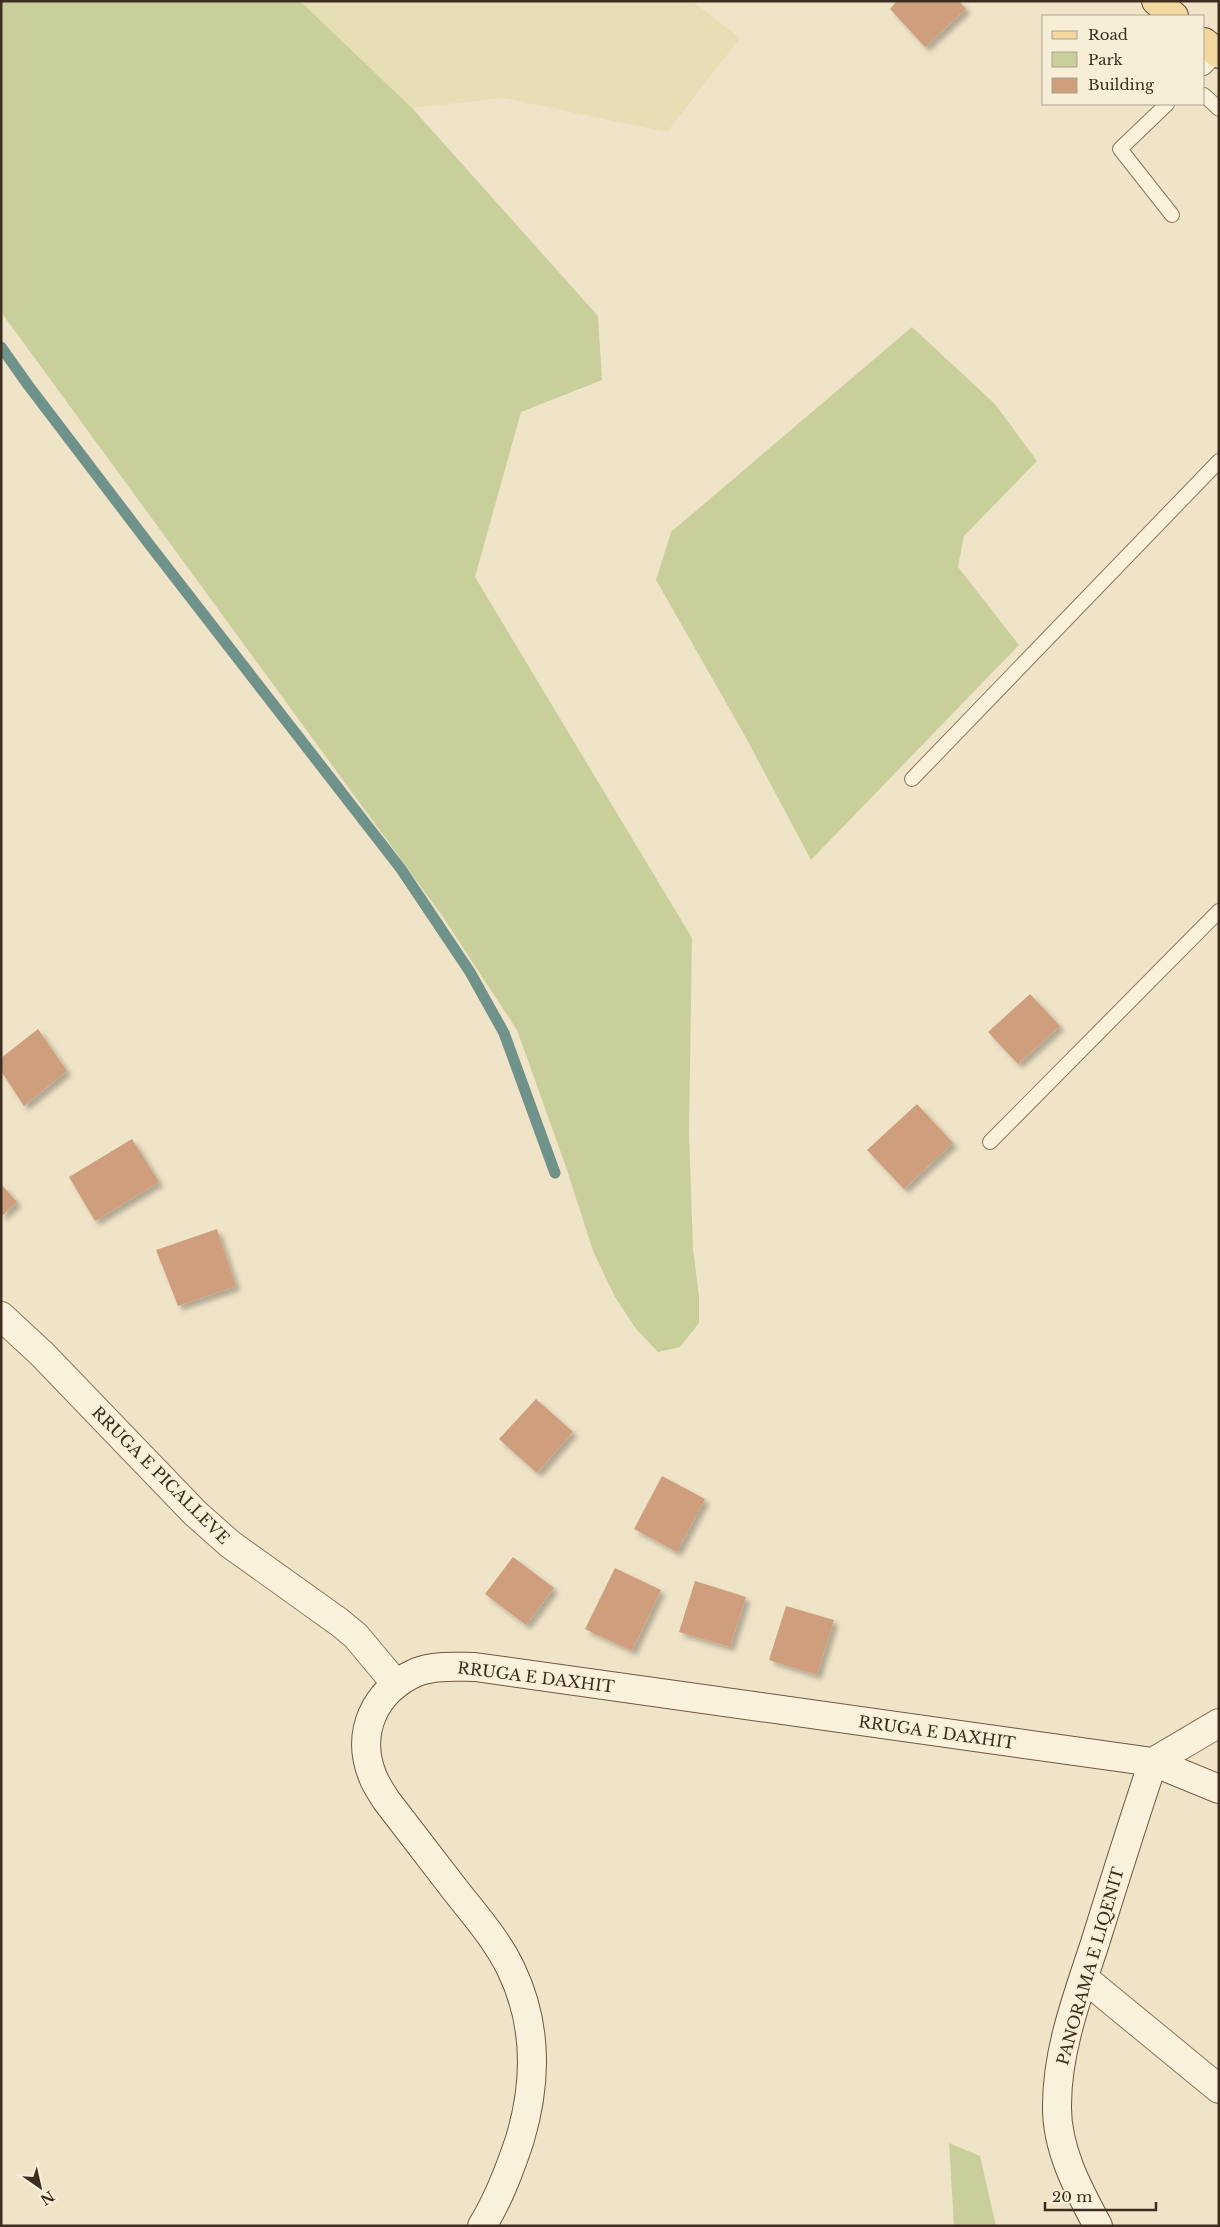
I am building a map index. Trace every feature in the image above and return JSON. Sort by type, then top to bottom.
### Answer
[{"type":"main road","points":[[1156,1],[1173,15]]},
{"type":"main road","points":[[1205,43],[1219,54]]},
{"type":"street","name":"RRUGA E PICALLEVE","points":[[1,1316],[42,1354],[195,1513],[230,1544],[356,1636],[396,1684]]},
{"type":"street","name":"RRUGA E DAXHIT","points":[[482,2226],[491,2211],[511,2166],[527,2114],[533,2077],[532,2042],[525,2004],[510,1968],[489,1933],[386,1800],[373,1776],[366,1753],[366,1726],[378,1702],[396,1684],[418,1672],[445,1667],[475,1667],[1153,1762],[1219,1789]]},
{"type":"street","points":[[1153,1762],[1219,1722]]},
{"type":"street","name":"PANORAMA E LIQENIT","points":[[1098,2226],[1079,2192],[1063,2150],[1056,2106],[1060,2060],[1084,1978],[1153,1762]]},
{"type":"street","points":[[1084,1978],[1219,2089]]},
{"type":"lane","points":[[1205,67],[1219,54]]},
{"type":"lane","points":[[1205,96],[1219,109]]},
{"type":"lane","points":[[1166,105],[1120,149],[1172,215]]},
{"type":"lane","points":[[912,779],[1219,461]]},
{"type":"lane","points":[[990,1142],[1219,911]]},
{"type":"shaded area","points":[[300,1],[692,1],[740,38],[667,132],[503,98],[412,108]]},
{"type":"green space","points":[[1,1],[300,1],[412,108],[598,316],[602,380],[521,412],[475,577],[692,938],[689,1132],[693,1249],[699,1296],[699,1323],[680,1347],[658,1352],[636,1329],[615,1297],[593,1251],[566,1167],[517,1030],[443,917],[1,312]]},
{"type":"green space","points":[[912,327],[995,404],[1037,461],[964,536],[958,567],[1019,645],[811,860],[745,736],[656,580],[671,532]]},
{"type":"green space","points":[[949,2143],[980,2156],[996,2226],[954,2226]]},
{"type":"building","points":[[897,1],[959,1],[966,9],[925,47],[890,9]]},
{"type":"building","points":[[1030,994],[1060,1026],[1018,1064],[988,1032]]},
{"type":"building","points":[[38,1029],[67,1071],[24,1106],[1,1071],[1,1058]]},
{"type":"building","points":[[917,1104],[953,1143],[904,1189],[867,1150]]},
{"type":"building","points":[[132,1139],[159,1182],[95,1221],[69,1177]]},
{"type":"building","points":[[1,1184],[17,1202],[1,1217]]},
{"type":"building","points":[[217,1229],[236,1286],[178,1306],[156,1250]]},
{"type":"building","points":[[536,1399],[573,1432],[537,1473],[499,1439]]},
{"type":"building","points":[[662,1476],[705,1499],[677,1552],[634,1529]]},
{"type":"building","points":[[513,1557],[554,1588],[526,1625],[485,1594]]},
{"type":"building","points":[[615,1568],[661,1590],[632,1651],[585,1629]]},
{"type":"building","points":[[695,1581],[746,1597],[730,1647],[679,1632]]},
{"type":"building","points":[[786,1606],[834,1620],[817,1675],[769,1660]]},
{"type":"waterway","points":[[1,347],[149,544],[401,869],[470,972],[504,1033],[555,1173]]}]
